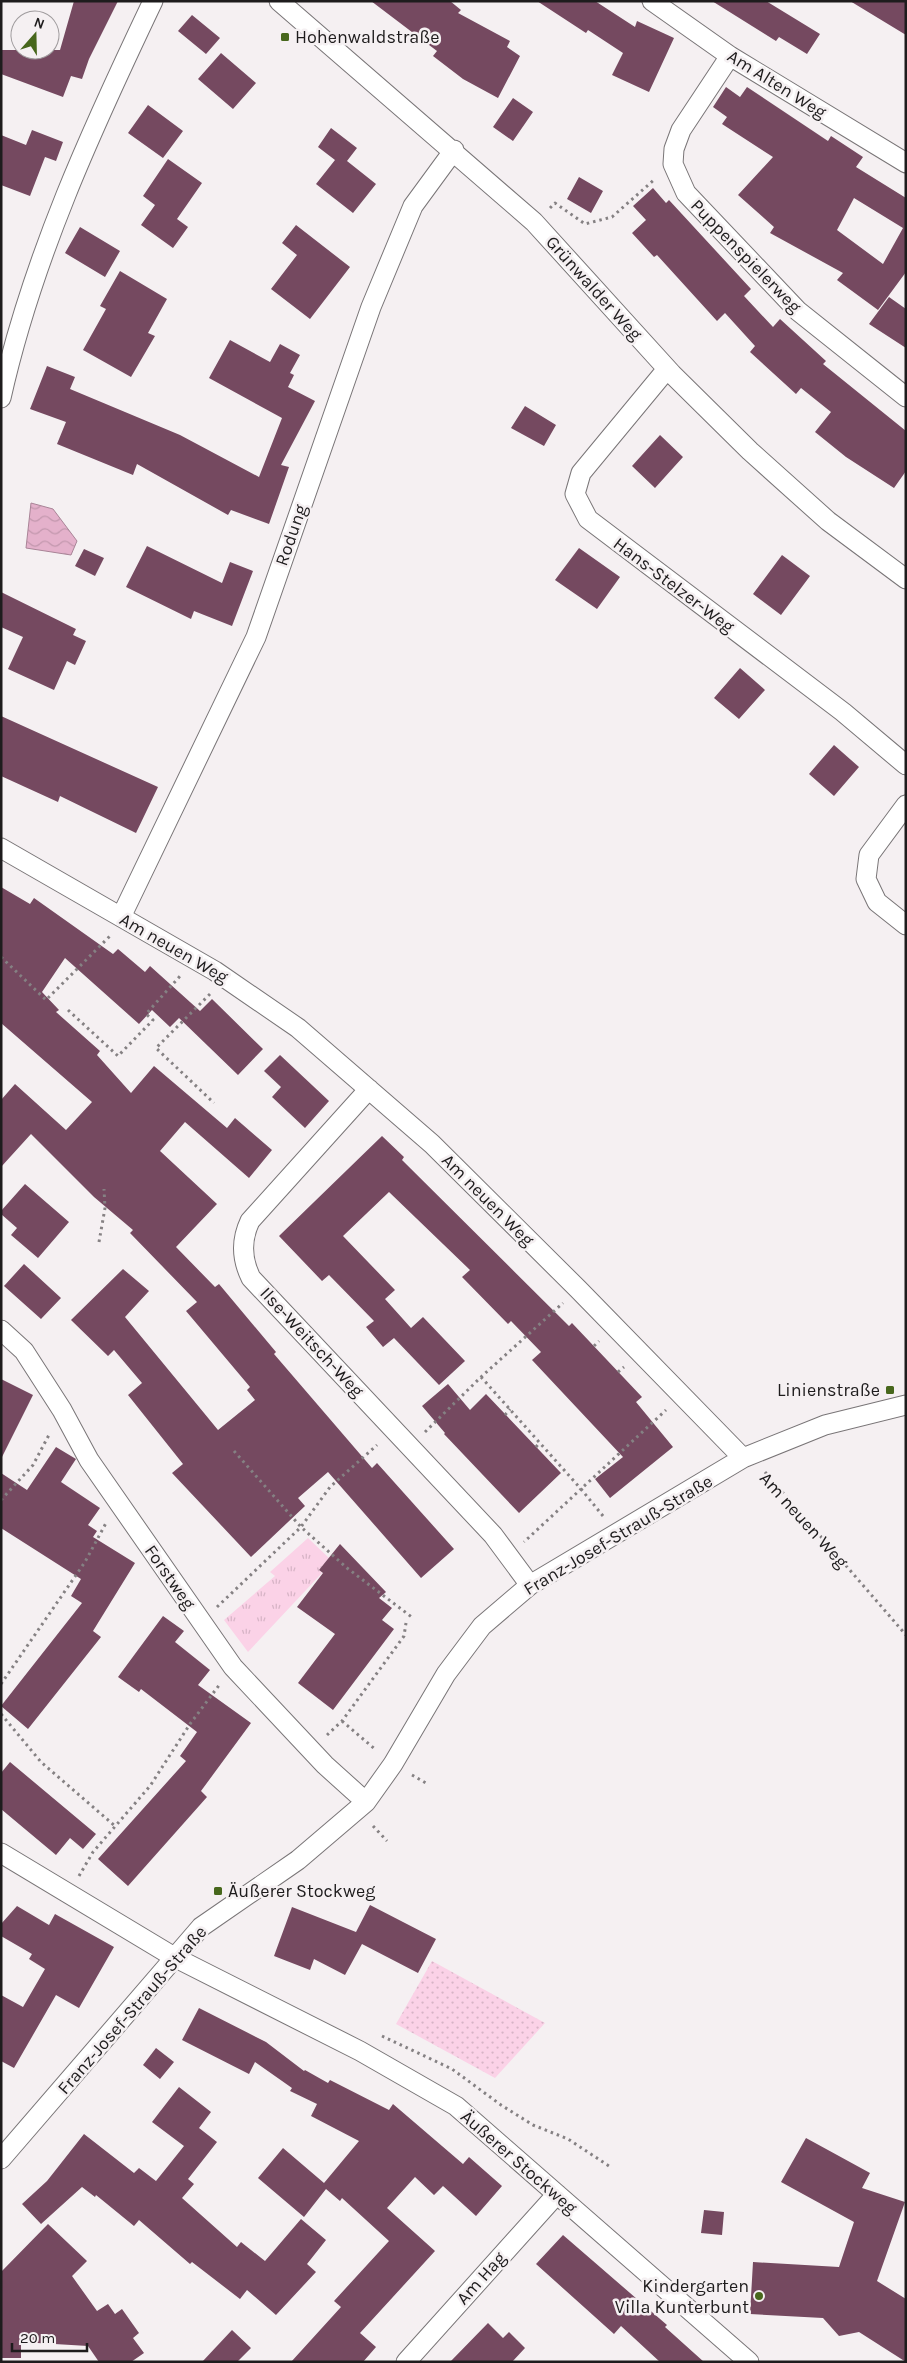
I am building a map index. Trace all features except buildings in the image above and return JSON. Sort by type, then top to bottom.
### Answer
[{"type":"street","points":[[1,398],[14,339],[47,242],[109,94],[153,1]]},
{"type":"street","name":"Grünwalder Weg","points":[[279,1],[454,150],[534,222],[667,369],[750,451],[828,521],[906,579]]},
{"type":"street","name":"Am Alten Weg","points":[[652,1],[730,56],[906,163]]},
{"type":"street","points":[[673,164],[674,149],[681,130],[730,56]]},
{"type":"street","name":"Rodung","points":[[123,919],[256,637],[371,307],[413,206],[454,150]]},
{"type":"street","name":"Puppenspielerweg","points":[[673,164],[686,194],[798,311],[906,397]]},
{"type":"street","name":"Hans-Stelzer-Weg","points":[[667,369],[581,473],[575,494],[588,519],[843,712],[906,765]]},
{"type":"street","points":[[906,805],[869,855],[866,879],[877,902],[906,925]]},
{"type":"street","name":"Am neuen Weg","points":[[1,848],[226,977],[298,1028],[432,1144],[578,1289],[743,1458]]},
{"type":"street","name":"Ilse-Weitsch-Weg","points":[[369,1089],[250,1221],[243,1237],[245,1266],[251,1278],[493,1535],[530,1585]]},
{"type":"street","name":"Forstweg","points":[[1,1330],[24,1351],[62,1410],[89,1460],[232,1667],[311,1750],[366,1802]]},
{"type":"street","name":"Franz-Josef-Strauß-Straße","points":[[1,2159],[201,1928],[298,1860],[366,1802],[393,1764],[446,1674],[482,1626],[530,1585],[743,1458],[825,1425],[906,1405]]},
{"type":"street","name":"Äußerer Stockweg","points":[[1,1853],[174,1957],[360,2051],[456,2106],[749,2362]]},
{"type":"street","name":"Am Hag","points":[[406,2362],[557,2194]]},
{"type":"path","points":[[534,222],[555,203],[585,224],[612,217],[673,164]]},
{"type":"path","points":[[1,957],[46,1000],[123,919]]},
{"type":"path","points":[[68,1010],[118,1056],[153,1020],[146,1014],[195,960]]},
{"type":"path","points":[[214,1102],[156,1048],[226,977]]},
{"type":"path","points":[[99,1242],[105,1208],[104,1189]]},
{"type":"path","points":[[410,1447],[482,1377],[578,1289]]},
{"type":"path","points":[[482,1377],[618,1534]]},
{"type":"path","points":[[509,1556],[681,1396]]},
{"type":"path","points":[[505,1415],[510,1409]]},
{"type":"path","points":[[1,1500],[33,1465],[62,1410]]},
{"type":"path","points":[[202,1623],[301,1527],[330,1487],[394,1429]]},
{"type":"path","points":[[536,1447],[540,1442]]},
{"type":"path","points":[[234,1451],[301,1527],[347,1568],[413,1618]]},
{"type":"path","name":"Am neuen Weg","points":[[743,1458],[766,1473],[906,1635]]},
{"type":"path","points":[[1,1684],[85,1562],[109,1518],[120,1504]]},
{"type":"path","points":[[311,1750],[342,1721],[404,1636],[406,1623]]},
{"type":"path","points":[[68,1894],[93,1852],[150,1786],[190,1724],[232,1667]]},
{"type":"path","points":[[1,1714],[41,1762],[114,1826]]},
{"type":"green space","points":[[308,1538],[329,1558],[319,1570],[322,1573],[248,1652],[224,1620],[275,1576],[270,1572]]},
{"type":"green space","points":[[432,1961],[545,2023],[495,2078],[396,2024]]},
{"type":"water","points":[[31,503],[53,509],[77,541],[71,555],[26,548]]},
{"type":"place","name":"Hohenwaldstraße","points":[[285,37]]},
{"type":"place","name":"Linienstraße","points":[[890,1390]]},
{"type":"place","name":"Äußerer Stockweg","points":[[218,1891]]},
{"type":"place","name":"Kindergarten Villa Kunterbunt","points":[[759,2296]]}]
